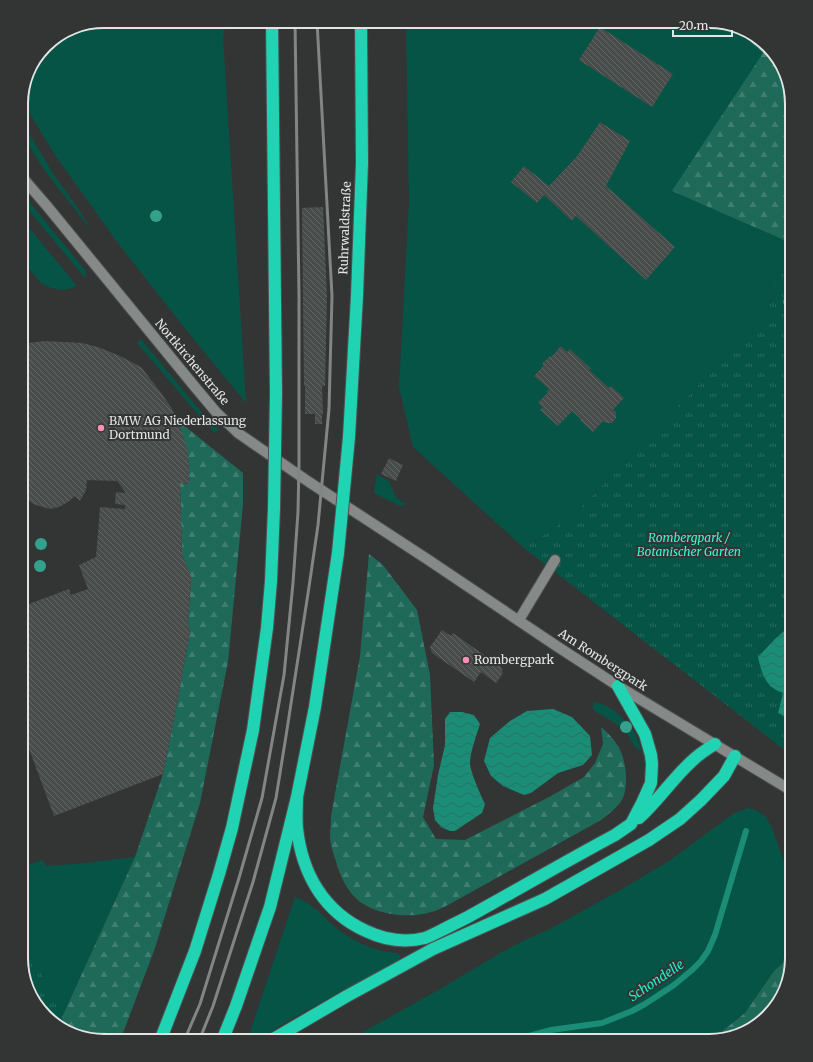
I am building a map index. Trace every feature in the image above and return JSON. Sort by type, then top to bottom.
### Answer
[{"type":"highway","points":[[163,1034],[195,951],[232,828],[253,730],[267,628],[272,581],[276,394],[272,28]]},
{"type":"highway","name":"Ruhrwaldstraße","points":[[296,797],[316,708],[338,553],[349,437],[357,296],[362,163],[361,28]]},
{"type":"highway","points":[[618,686],[645,734],[652,764],[651,783],[631,824]]},
{"type":"highway","points":[[296,797],[297,828],[304,861],[310,875],[326,902],[339,915],[359,928],[376,936],[395,940],[410,940],[427,937],[476,913],[615,835],[640,817],[692,761],[702,752],[715,744]]},
{"type":"highway","points":[[282,1034],[432,948],[545,899],[649,840],[680,819],[701,800],[724,776],[735,756]]},
{"type":"highway","points":[[225,1034],[270,907],[296,797]]},
{"type":"main road","name":"Nortkirchenstraße","points":[[28,178],[47,206]]},
{"type":"main road","name":"Nortkirchenstraße","points":[[28,184],[216,412],[238,433],[404,544]]},
{"type":"main road","name":"Am Rombergpark","points":[[404,544],[618,686],[785,787]]},
{"type":"main road","points":[[519,620],[554,560]]},
{"type":"green space","points":[[104,28],[225,28],[223,38],[246,403],[120,246],[55,155],[28,110],[29,89],[38,66],[54,47],[66,38],[79,32],[89,29]]},
{"type":"green space","points":[[406,28],[724,29],[747,38],[763,50],[777,70],[781,79],[785,104],[785,259],[765,316],[575,514],[524,548],[413,447],[399,387],[409,202]]},
{"type":"green space","points":[[746,37],[763,50],[772,62],[781,79],[784,94],[785,240],[672,191],[763,53]]},
{"type":"green space","points":[[28,132],[54,175],[80,211],[92,231],[48,175],[28,144]]},
{"type":"green space","points":[[28,201],[86,271],[85,278],[28,209]]},
{"type":"green space","points":[[28,226],[77,286],[62,290],[51,288],[41,283],[28,267]]},
{"type":"green space","name":"Rombergpark / Botanischer Garten","points":[[785,259],[785,750],[524,548],[575,514],[765,316]]},
{"type":"green space","points":[[141,339],[197,407],[219,430],[214,433],[137,343]]},
{"type":"green space","points":[[177,420],[243,473],[243,504],[228,662],[200,803],[155,948],[123,1034],[94,1033],[75,1028],[61,1020],[135,857],[163,774],[190,632],[188,624],[191,578],[182,554],[180,483],[189,484],[188,459],[183,436]]},
{"type":"green space","points":[[377,474],[390,482],[397,498],[407,504],[400,506],[374,493]]},
{"type":"green space","points":[[369,554],[383,565],[417,610],[430,675],[434,765],[423,817],[436,839],[465,840],[551,796],[584,777],[595,763],[603,744],[601,727],[619,748],[626,770],[626,785],[623,798],[610,813],[601,820],[448,905],[435,911],[422,914],[403,915],[375,910],[366,906],[355,898],[346,886],[338,868],[331,842],[331,816],[360,656]]},
{"type":"green space","points":[[593,702],[614,710],[625,720],[634,732],[641,751],[636,748],[627,734],[614,722],[593,710]]},
{"type":"green space","points":[[748,808],[756,810],[766,817],[772,828],[785,865],[785,958],[785,962],[774,971],[745,1013],[720,1033],[360,1034],[502,952],[552,928],[622,889],[669,861],[733,814]]},
{"type":"green space","points":[[135,857],[61,1020],[47,1008],[41,1000],[32,983],[29,973],[28,865],[43,860],[46,866]]},
{"type":"green space","points":[[295,897],[312,906],[329,922],[349,937],[364,945],[397,953],[401,956],[397,961],[295,1017],[268,1034],[249,1034]]},
{"type":"green space","points":[[28,946],[64,1023],[47,1008],[36,992],[29,973]]},
{"type":"green space","points":[[785,962],[779,987],[775,996],[766,1008],[747,1024],[720,1033],[745,1013],[774,971]]},
{"type":"water","points":[[785,630],[785,716],[778,713],[783,693],[772,687],[765,679],[758,657]]},
{"type":"water","points":[[553,709],[572,717],[590,736],[592,755],[583,765],[558,773],[531,793],[524,795],[503,786],[491,776],[484,761],[490,738],[510,721],[527,711]]},
{"type":"water","points":[[450,712],[462,712],[474,715],[480,724],[472,748],[470,767],[478,790],[485,804],[482,813],[455,831],[450,831],[441,827],[435,820],[433,808],[438,775],[445,745],[445,719]]},
{"type":"building","points":[[599,28],[602,28],[673,74],[652,107],[579,60]]},
{"type":"building","points":[[600,122],[630,141],[606,186],[675,247],[646,280],[576,216],[572,221],[544,195],[537,203],[511,182],[524,166],[549,186],[578,155]]},
{"type":"building","points":[[323,207],[327,296],[325,386],[322,386],[322,424],[315,424],[315,414],[305,414],[302,208]]},
{"type":"building","points":[[45,341],[82,343],[98,347],[141,367],[171,407],[183,435],[188,452],[189,470],[189,484],[180,483],[182,554],[191,577],[188,624],[190,632],[163,774],[54,816],[28,746],[28,604],[69,589],[71,595],[88,589],[79,565],[96,557],[100,507],[125,509],[125,505],[115,504],[116,492],[126,493],[117,481],[87,480],[86,490],[80,501],[75,496],[59,507],[50,509],[33,504],[28,500],[28,343]]},
{"type":"building","points":[[561,346],[567,352],[570,349],[591,369],[589,370],[609,388],[611,386],[624,398],[613,410],[616,412],[616,418],[612,423],[606,423],[603,421],[593,432],[572,411],[558,426],[540,410],[543,407],[538,403],[549,389],[534,376],[544,365],[542,364]]},
{"type":"building","points":[[389,458],[403,465],[396,481],[381,474]]},
{"type":"building","name":"Rombergpark","points":[[442,630],[451,636],[453,633],[501,667],[503,673],[496,683],[481,672],[474,682],[432,653],[430,647]]},
{"type":"waterway","name":"Schondelle","points":[[536,1034],[551,1030],[602,1023],[632,1011],[674,985],[692,970],[708,951],[715,935],[746,831]]},
{"type":"railway","points":[[187,1034],[200,1004],[262,798],[284,675],[293,583],[298,512],[299,463],[299,296],[295,28]]},
{"type":"railway","points":[[202,1034],[213,1006],[253,882],[276,798],[318,525],[329,409],[332,296],[317,28]]},
{"type":"place","name":"BMW AG Niederlassung Dortmund","points":[[101,428]]},
{"type":"place","name":"Rombergpark","points":[[466,660]]}]
